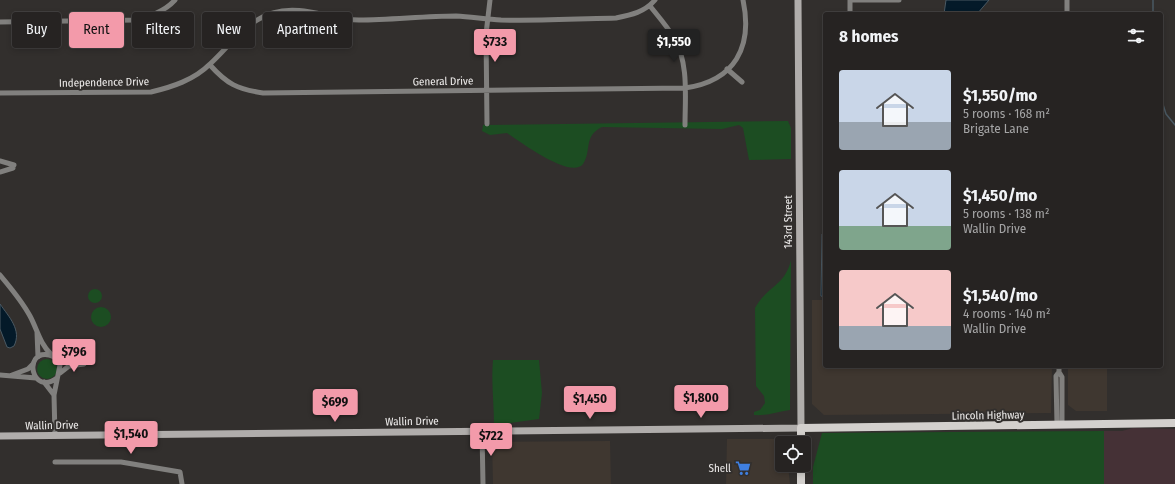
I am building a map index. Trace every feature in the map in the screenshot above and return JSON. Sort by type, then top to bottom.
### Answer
[{"type":"main road","name":"143rd Street","points":[[798,0],[801,436]]},
{"type":"main road","name":"Lincoln Highway","points":[[801,428],[1175,423]]},
{"type":"main road","name":"Wallin Drive","points":[[0,436],[801,428]]},
{"type":"main road","points":[[801,472],[801,484]]},
{"type":"street","points":[[0,22],[135,20],[150,16],[162,10],[175,0]]},
{"type":"street","points":[[487,124],[488,18],[490,0]]},
{"type":"street","name":"Independence Drive","points":[[0,93],[151,92],[171,87],[189,79],[210,65],[241,31],[255,20],[273,13],[291,10],[358,20],[455,16],[500,20],[616,18],[634,14],[650,6],[655,0]]},
{"type":"street","points":[[742,82],[728,70],[744,45],[747,30],[747,15],[744,0]]},
{"type":"street","points":[[850,12],[850,0],[899,0]]},
{"type":"street","points":[[1067,0],[1067,12]]},
{"type":"street","points":[[650,6],[674,38],[680,50],[683,63],[685,88],[685,125]]},
{"type":"street","name":"General Drive","points":[[210,65],[232,85],[245,90],[263,93],[685,88],[708,82],[728,70]]},
{"type":"street","points":[[0,161],[14,166],[0,172]]},
{"type":"street","points":[[0,275],[24,306],[44,346],[51,355],[58,360],[84,362],[69,366],[49,383],[36,378],[15,377],[12,375]]},
{"type":"street","points":[[37,332],[38,357]]},
{"type":"street","points":[[0,375],[12,375],[28,369],[38,357],[47,354],[51,355]]},
{"type":"street","points":[[56,436],[54,395],[60,365],[58,360]]},
{"type":"street","points":[[33,364],[33,374],[36,378]]},
{"type":"street","points":[[1059,368],[1059,372],[1056,376],[1060,425]]},
{"type":"street","points":[[44,382],[54,395]]},
{"type":"street","points":[[482,431],[483,484]]},
{"type":"street","points":[[55,462],[121,462],[165,469],[180,472],[182,484]]},
{"type":"shaded area","points":[[812,300],[823,300],[823,368],[1052,368],[1051,413],[824,415],[812,404]]},
{"type":"shaded area","points":[[1068,368],[1107,368],[1107,411],[1076,411],[1068,405]]},
{"type":"shaded area","points":[[1133,428],[1175,429],[1175,484],[1104,484],[1104,431],[1122,431]]},
{"type":"shaded area","points":[[727,439],[775,439],[775,472],[789,472],[790,484],[726,484]]},
{"type":"shaded area","points":[[610,441],[611,484],[493,484],[492,442]]},
{"type":"green space","points":[[788,121],[791,128],[791,159],[749,160],[743,128],[739,125],[722,129],[602,127],[592,135],[586,159],[583,164],[577,168],[568,167],[545,157],[507,133],[490,135],[482,131],[483,125]]},
{"type":"green space","points":[[791,260],[790,410],[754,415],[754,412],[760,410],[765,403],[764,396],[756,386],[755,308],[765,295],[785,275]]},
{"type":"green space","points":[[92,289],[98,289],[102,293],[102,299],[98,303],[92,303],[88,299],[88,293]]},
{"type":"green space","points":[[101,307],[108,310],[111,317],[108,324],[101,327],[94,324],[91,317],[94,310]]},
{"type":"green space","points":[[43,359],[51,359],[57,365],[57,373],[51,379],[43,379],[37,373],[37,365]]},
{"type":"green space","points":[[493,360],[539,360],[542,393],[539,419],[494,425],[492,376]]},
{"type":"green space","points":[[1104,431],[1104,484],[813,484],[813,467],[822,433]]},
{"type":"water","points":[[946,0],[989,0],[979,12],[944,12]]},
{"type":"water","points":[[823,234],[823,296],[821,296]]},
{"type":"water","points":[[0,304],[15,329],[16,340],[14,346],[10,348],[7,347],[0,329]]},
{"type":"waterway","points":[[1153,0],[1153,12]]},
{"type":"waterway","points":[[1163,104],[1166,114],[1175,125]]},
{"type":"place","name":"Shell","points":[[743,468]]}]
